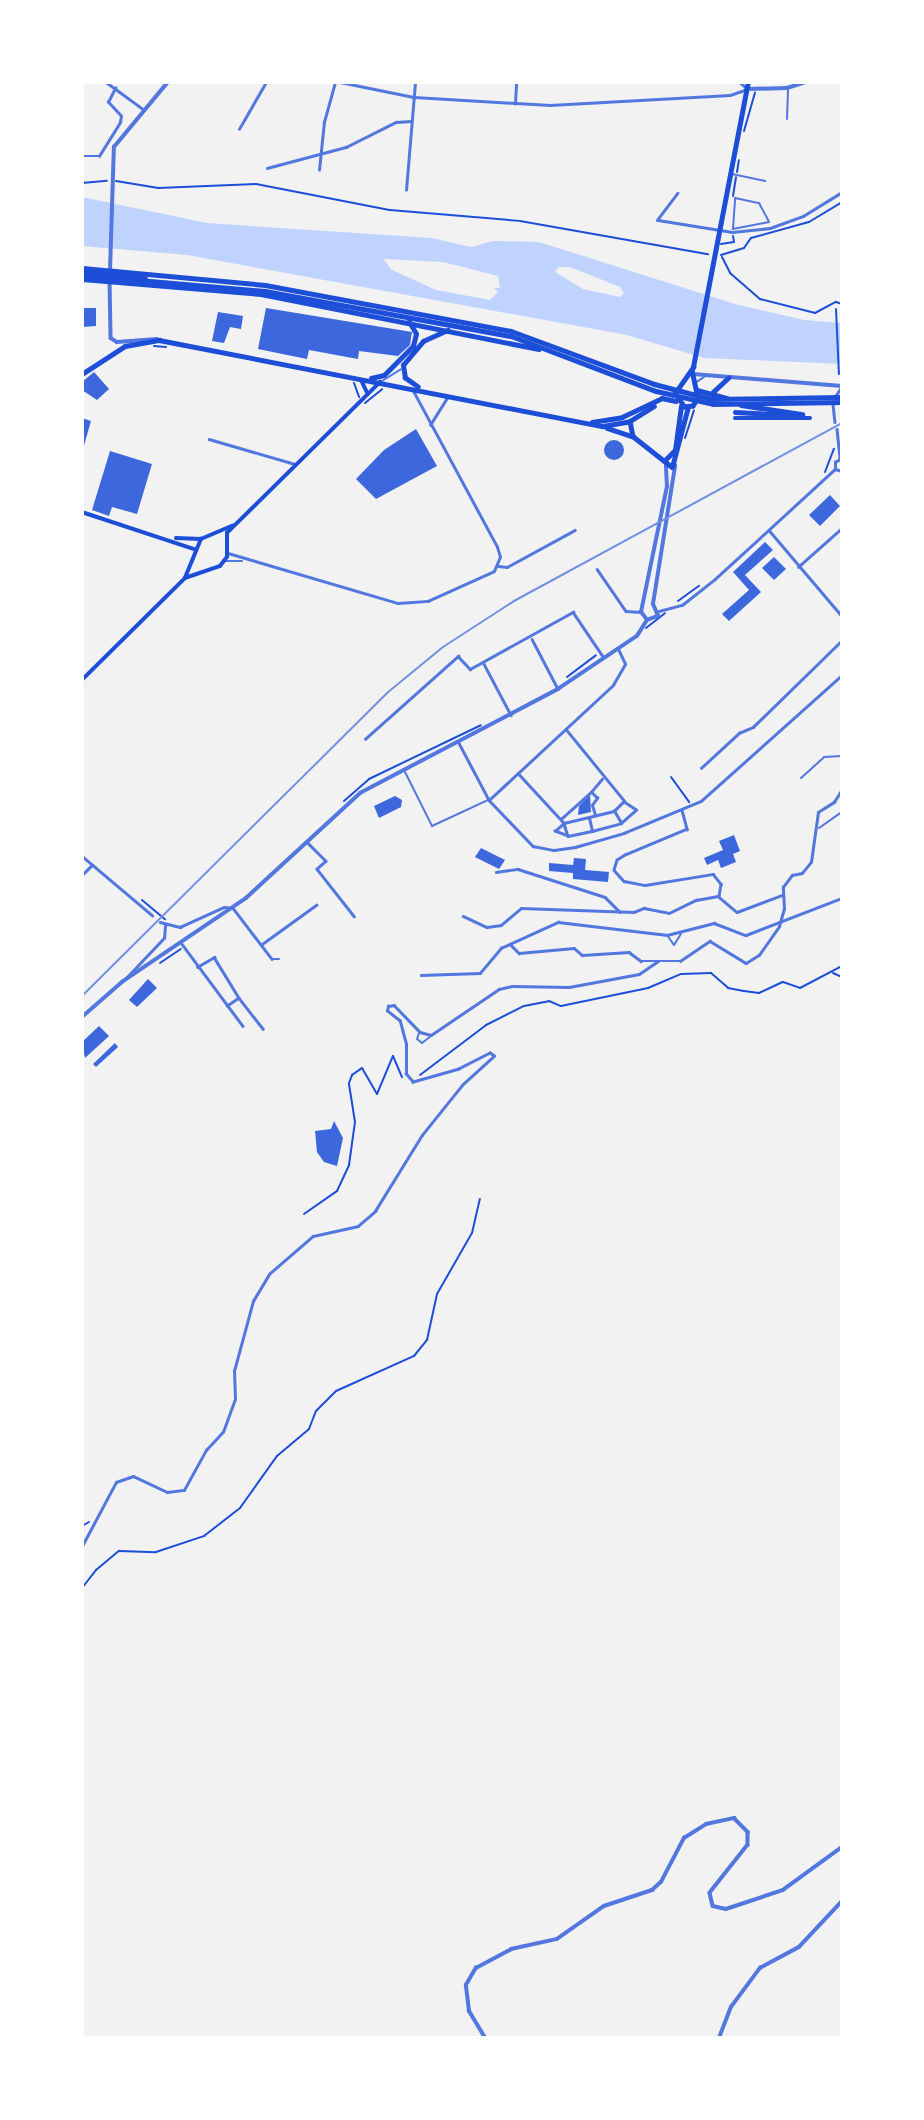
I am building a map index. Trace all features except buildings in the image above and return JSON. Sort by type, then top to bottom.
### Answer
[{"type":"highway","points":[[82,273],[255,283],[511,331],[654,384],[711,399],[842,397]]},
{"type":"highway","points":[[82,273],[265,291],[510,336],[656,391],[713,404],[842,402]]},
{"type":"main road","points":[[665,463],[674,457],[688,407],[698,400],[693,370],[718,249],[719,232],[733,174],[748,85]]},
{"type":"main road","points":[[82,273],[108,274],[169,287]]},
{"type":"main road","points":[[82,273],[169,287],[261,294],[404,320],[535,348],[641,388]]},
{"type":"main road","points":[[356,378],[384,375],[413,346],[414,326],[404,320]]},
{"type":"main road","points":[[430,391],[409,383],[402,368],[423,341],[452,330]]},
{"type":"main road","points":[[82,374],[125,346],[159,340],[587,422],[634,437],[665,463],[675,466],[680,387],[693,370]]},
{"type":"main road","points":[[582,365],[606,367],[646,380],[680,387],[695,387],[762,411],[802,414],[810,416],[735,415],[802,414]]},
{"type":"main road","points":[[356,378],[366,384],[368,394]]},
{"type":"main road","points":[[713,393],[728,378]]},
{"type":"main road","points":[[645,405],[654,391],[646,380]]},
{"type":"main road","points":[[171,538],[201,539],[236,524],[380,382]]},
{"type":"main road","points":[[587,422],[622,417],[662,398],[688,407]]},
{"type":"main road","points":[[603,426],[630,421],[654,406]]},
{"type":"main road","points":[[630,421],[634,437]]},
{"type":"main road","points":[[82,512],[171,538],[194,549]]},
{"type":"main road","points":[[225,545],[236,524]]},
{"type":"main road","points":[[185,578],[225,561],[225,545],[212,536]]},
{"type":"main road","points":[[82,680],[185,578],[195,559],[194,549],[201,539]]},
{"type":"main road","points":[[195,559],[207,569]]},
{"type":"street","points":[[106,82],[143,109]]},
{"type":"street","points":[[159,340],[113,340],[108,329],[108,274],[114,147],[168,82]]},
{"type":"street","points":[[239,129],[266,82]]},
{"type":"street","points":[[319,170],[320,154],[338,82],[414,97],[515,104],[708,97],[748,85]]},
{"type":"street","points":[[405,190],[415,82]]},
{"type":"street","points":[[515,104],[516,82]]},
{"type":"street","points":[[739,82],[756,89],[788,88],[807,82]]},
{"type":"street","points":[[82,156],[99,156],[120,122],[121,116],[108,102],[115,88]]},
{"type":"street","points":[[787,119],[788,88]]},
{"type":"street","points":[[267,168],[346,147],[396,122],[411,121]]},
{"type":"street","points":[[733,174],[765,181]]},
{"type":"street","points":[[678,193],[658,220],[719,232],[733,232],[770,228],[803,216],[842,192]]},
{"type":"street","points":[[735,198],[759,203],[769,222],[754,227],[733,229],[735,198]]},
{"type":"street","points":[[380,382],[402,368]]},
{"type":"street","points":[[693,370],[704,377],[842,386],[833,400],[835,422]]},
{"type":"street","points":[[695,387],[704,377]]},
{"type":"street","points":[[412,388],[497,547],[498,566]]},
{"type":"street","points":[[430,425],[448,395]]},
{"type":"street","points":[[122,982],[183,946],[233,908],[308,843],[359,793],[558,689],[641,632],[647,621],[655,619],[659,611],[682,605],[704,589],[835,469],[835,462],[841,459],[837,429]]},
{"type":"street","points":[[209,439],[298,465]]},
{"type":"street","points":[[641,612],[645,604],[667,486],[665,463]]},
{"type":"street","points":[[653,604],[675,466]]},
{"type":"street","points":[[835,469],[842,471]]},
{"type":"street","points":[[798,568],[842,528]]},
{"type":"street","points":[[227,552],[245,561],[398,603],[428,601],[463,588],[498,566],[507,567],[575,530]]},
{"type":"street","points":[[769,530],[798,568],[842,616]]},
{"type":"street","points":[[225,561],[245,561]]},
{"type":"street","points":[[597,569],[626,611],[641,612]]},
{"type":"street","points":[[645,604],[653,604],[659,611]]},
{"type":"street","points":[[365,739],[458,656],[470,669],[531,639],[573,612],[604,658]]},
{"type":"street","points":[[641,612],[647,621]]},
{"type":"street","points":[[531,639],[558,689]]},
{"type":"street","points":[[701,768],[739,733],[752,727],[842,640]]},
{"type":"street","points":[[404,769],[432,826],[489,800],[614,685],[625,664],[618,649]]},
{"type":"street","points":[[484,662],[511,715]]},
{"type":"street","points":[[459,743],[489,800],[533,846],[554,850],[603,841],[682,810],[710,795],[842,675]]},
{"type":"street","points":[[566,730],[592,759],[602,779],[636,810],[621,824],[568,836],[555,831],[564,823],[614,811],[624,801]]},
{"type":"street","points":[[801,778],[824,757],[842,756]]},
{"type":"street","points":[[518,773],[561,819],[568,836]]},
{"type":"street","points":[[561,819],[602,779]]},
{"type":"street","points":[[510,943],[519,953],[574,948],[582,955],[629,952],[641,961],[680,961],[710,942],[746,963],[759,955],[782,919],[782,895],[786,880],[811,862],[819,828],[818,812],[834,802],[842,789]]},
{"type":"street","points":[[591,792],[597,798],[592,805],[595,815]]},
{"type":"street","points":[[682,810],[688,826],[684,832],[625,855],[617,860],[614,870],[624,881],[645,885],[713,873],[721,884],[718,896]]},
{"type":"street","points":[[614,811],[621,824]]},
{"type":"street","points":[[819,828],[842,812]]},
{"type":"street","points":[[588,817],[592,831]]},
{"type":"street","points":[[308,843],[326,861],[317,869],[354,916]]},
{"type":"street","points":[[82,856],[152,915]]},
{"type":"street","points":[[82,875],[93,865]]},
{"type":"street","points":[[496,872],[518,869],[605,897],[620,912]]},
{"type":"street","points":[[718,896],[737,912],[782,895]]},
{"type":"street","points":[[463,916],[487,927],[501,925],[521,908],[620,912],[644,908],[669,912],[718,896]]},
{"type":"street","points":[[421,975],[480,973],[510,943],[558,922],[667,935],[681,934],[714,923],[747,935],[782,919],[842,898]]},
{"type":"street","points":[[261,944],[316,905]]},
{"type":"street","points":[[160,922],[165,926],[180,926],[224,906],[233,908],[275,962],[279,959]]},
{"type":"street","points":[[82,1017],[122,982],[164,938],[165,926]]},
{"type":"street","points":[[667,935],[674,945],[681,934]]},
{"type":"street","points":[[183,946],[243,1026]]},
{"type":"street","points":[[197,967],[214,957],[239,998],[263,1029]]},
{"type":"street","points":[[420,1032],[417,1039],[422,1043],[499,989],[603,982],[639,974],[658,961]]},
{"type":"street","points":[[227,1006],[239,998]]},
{"type":"street","points":[[82,1546],[108,1490],[124,1479],[133,1476],[167,1492],[184,1490],[206,1450],[223,1432],[235,1399],[234,1371],[253,1301],[270,1273],[313,1236],[358,1226],[375,1211],[422,1135],[462,1085],[494,1056],[485,1055],[427,1080],[408,1079],[403,1032],[388,1006],[394,1005],[420,1032],[431,1035]]},
{"type":"street","points":[[485,2038],[469,2011],[466,1985],[477,1968],[511,1950],[558,1939],[604,1906],[652,1890],[661,1882],[684,1838],[706,1824],[734,1818],[748,1832],[748,1845],[710,1893],[713,1906],[726,1909],[783,1890],[842,1847]]},
{"type":"street","points":[[719,2038],[731,2007],[760,1968],[799,1947],[842,1901]]},
{"type":"path","points":[[742,140],[756,89]]},
{"type":"path","points":[[732,193],[733,174],[740,152]]},
{"type":"path","points":[[82,183],[117,181],[158,188],[256,184],[390,210],[520,221],[708,254]]},
{"type":"path","points":[[842,202],[808,222],[751,239],[744,248],[721,256],[730,273],[760,299],[811,313],[842,304]]},
{"type":"path","points":[[718,249],[722,244],[734,242],[733,232]]},
{"type":"path","points":[[836,309],[839,374]]},
{"type":"path","points":[[144,346],[173,348]]},
{"type":"path","points":[[348,382],[355,383],[366,404],[383,388]]},
{"type":"path","points":[[682,449],[694,410],[702,409]]},
{"type":"path","points":[[818,480],[834,455]]},
{"type":"path","points":[[669,605],[705,581]]},
{"type":"path","points":[[652,627],[665,615]]},
{"type":"path","points":[[671,777],[691,806]]},
{"type":"path","points":[[133,893],[168,921]]},
{"type":"path","points":[[159,963],[183,946]]},
{"type":"path","points":[[304,1214],[337,1191],[349,1165],[355,1122],[349,1083],[352,1075],[362,1068],[377,1094],[393,1056],[399,1073],[408,1079],[443,1059],[486,1025],[524,1006],[550,1001],[561,1006],[648,988],[681,974],[711,973],[728,988],[759,993],[783,982],[800,988],[811,986],[842,966]]},
{"type":"path","points":[[832,972],[842,977]]},
{"type":"path","points":[[82,1588],[96,1570],[119,1551],[156,1552],[204,1536],[240,1508],[277,1456],[309,1429],[316,1411],[336,1391],[414,1356],[427,1339],[437,1294],[472,1233],[480,1199]]},
{"type":"path","points":[[82,1526],[96,1519]]},
{"type":"water","points":[[82,197],[207,223],[432,238],[471,247],[493,241],[539,242],[735,304],[804,320],[842,323],[842,364],[704,358],[627,335],[187,255],[82,246]],"holes":[[[383,259],[443,262],[498,276],[500,288],[494,288],[498,292],[490,300],[436,290],[392,270]],[[559,267],[570,267],[620,287],[624,293],[620,297],[583,289],[555,272]]]},
{"type":"railway","points":[[82,996],[387,693],[443,647],[514,601],[842,423]]}]
